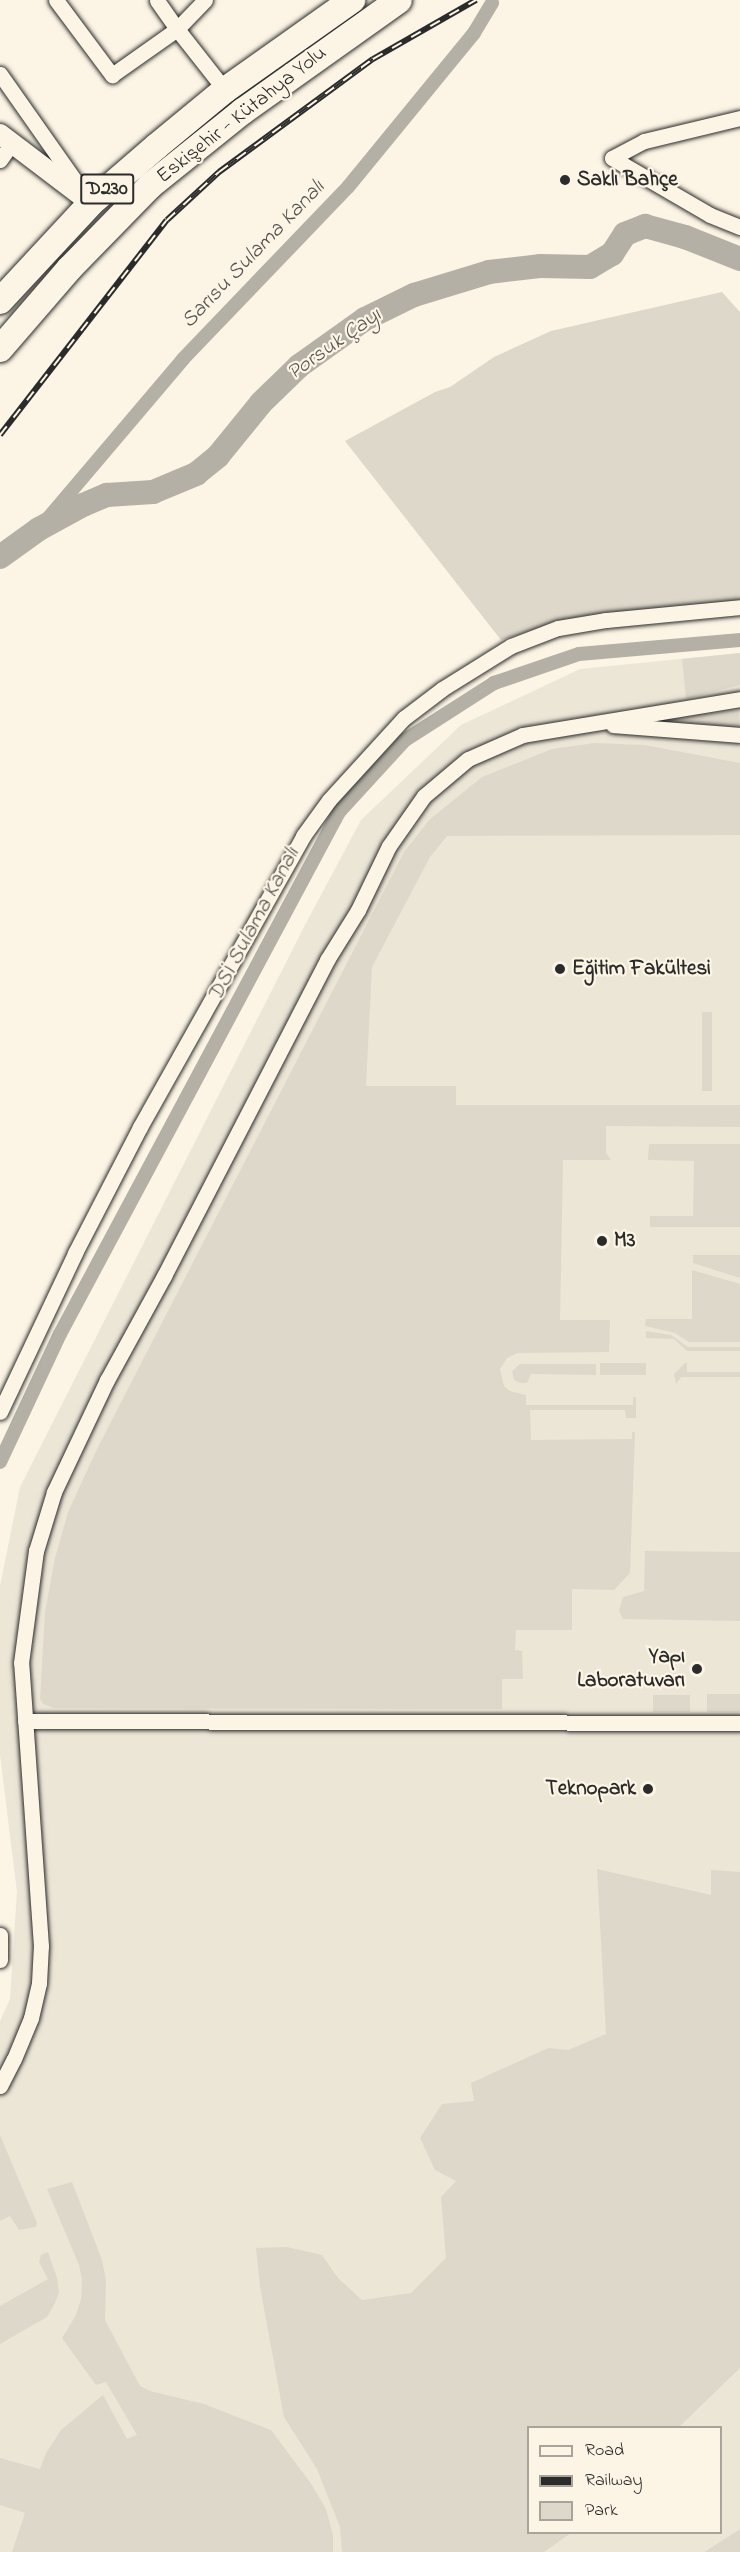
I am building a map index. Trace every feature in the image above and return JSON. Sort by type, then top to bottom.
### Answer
[{"type":"highway","name":"Eskişehir - Kütahya Yolu","points":[[0,302],[91,203],[225,90],[352,0]]},
{"type":"highway","name":"Eskişehir - Kütahya Yolu","points":[[0,349],[119,216],[151,185],[243,111],[399,0]]},
{"type":"highway","points":[[225,90],[243,111]]},
{"type":"street","points":[[56,0],[112,75],[177,29],[205,0]]},
{"type":"street","points":[[157,0],[225,90]]},
{"type":"street","points":[[0,74],[91,203]]},
{"type":"street","points":[[740,118],[644,141],[612,158],[710,214],[740,227]]},
{"type":"street","points":[[0,160],[6,139],[91,203]]},
{"type":"street","points":[[0,1412],[75,1253],[140,1127],[303,836],[328,800],[404,718],[442,689],[511,646],[558,628],[606,620],[740,607]]},
{"type":"street","points":[[0,2086],[31,2018],[39,1983],[42,1946],[21,1664],[27,1605],[36,1551],[54,1492],[107,1380],[164,1276],[327,960],[358,910],[389,846],[424,796],[468,759],[523,735],[740,699]]},
{"type":"street","points":[[592,723],[740,735]]},
{"type":"street","points":[[25,1721],[740,1723]]},
{"type":"street","points":[[0,1935],[0,1960]]},
{"type":"shaded area","points":[[677,239],[715,242],[740,250],[740,266],[677,247]]},
{"type":"shaded area","points":[[740,653],[740,2529],[704,2552],[0,2552],[0,2021],[10,1999],[17,1892],[0,1755],[0,1586],[20,1487],[305,925],[361,820],[461,725],[580,669]]},
{"type":"green space","points":[[722,292],[740,312],[740,602],[535,629],[501,640],[345,441],[435,392],[450,387],[494,357],[551,331]]},
{"type":"green space","points":[[740,653],[740,685],[686,699],[682,659]]},
{"type":"green space","points":[[739,710],[740,730],[649,720]]},
{"type":"green space","points":[[595,743],[645,745],[740,763],[740,835],[447,836],[430,857],[372,967],[366,1086],[456,1086],[456,1105],[740,1105],[740,1127],[606,1126],[606,1153],[611,1160],[563,1160],[560,1320],[610,1320],[609,1352],[518,1353],[507,1358],[500,1369],[504,1386],[510,1391],[526,1395],[526,1405],[633,1405],[633,1397],[636,1397],[636,1418],[626,1418],[625,1410],[530,1410],[531,1440],[632,1439],[632,1432],[635,1432],[630,1573],[614,1590],[572,1589],[572,1630],[516,1630],[515,1650],[522,1651],[523,1679],[502,1679],[502,1709],[54,1708],[43,1704],[40,1699],[45,1612],[55,1558],[68,1512],[97,1449],[404,852],[429,820],[482,777],[552,749]]},
{"type":"green space","points":[[702,1012],[712,1012],[712,1091],[702,1091]]},
{"type":"green space","points":[[649,1144],[740,1144],[740,1227],[650,1227],[650,1216],[693,1216],[694,1161],[648,1160]]},
{"type":"green space","points":[[693,1255],[740,1255],[740,1278],[693,1263]]},
{"type":"green space","points":[[692,1270],[740,1284],[740,1342],[689,1342],[675,1333],[645,1326],[646,1319],[692,1319]]},
{"type":"green space","points":[[646,1331],[671,1335],[688,1347],[740,1347],[740,1351],[687,1351],[674,1339],[646,1338]]},
{"type":"green space","points":[[600,1363],[646,1363],[646,1375],[600,1375]]},
{"type":"green space","points":[[687,1363],[687,1372],[740,1372],[740,1377],[681,1377],[676,1384],[674,1374]]},
{"type":"green space","points":[[520,1364],[596,1364],[596,1375],[531,1374],[527,1383],[520,1383],[514,1380],[512,1371]]},
{"type":"green space","points":[[645,1551],[740,1552],[740,1621],[623,1619],[619,1611],[623,1597],[644,1591]]},
{"type":"green space","points":[[707,1694],[740,1694],[740,1712],[707,1712]]},
{"type":"green space","points":[[653,1695],[690,1695],[690,1712],[653,1712]]},
{"type":"green space","points":[[597,1869],[711,1895],[711,1870],[740,1872],[740,2368],[680,2426],[527,2426],[527,2534],[570,2534],[544,2552],[342,2552],[340,2527],[317,2469],[284,2417],[260,2287],[256,2248],[287,2247],[322,2255],[338,2278],[362,2300],[411,2293],[446,2258],[441,2197],[456,2181],[435,2170],[420,2138],[442,2104],[474,2101],[471,2083],[548,2048],[568,2050],[606,2034]]},
{"type":"green space","points":[[0,2135],[37,2223],[36,2227],[19,2230],[10,2216],[0,2221]]},
{"type":"green space","points":[[72,2182],[102,2260],[106,2281],[105,2320],[140,2386],[150,2391],[204,2404],[271,2430],[312,2485],[326,2509],[333,2535],[333,2552],[12,2552],[25,2513],[0,2505],[0,2458],[40,2469],[46,2453],[61,2430],[103,2395],[127,2439],[137,2435],[106,2382],[96,2385],[62,2338],[76,2315],[81,2299],[82,2280],[79,2265],[47,2189]]},
{"type":"green space","points":[[48,2252],[59,2292],[55,2303],[47,2317],[0,2344],[0,2306],[48,2279],[39,2262],[41,2255]]},
{"type":"green space","points":[[740,2529],[740,2552],[704,2552]]},
{"type":"waterway","name":"Sarısu Sulama Kanalı","points":[[39,529],[183,359],[348,187],[474,33],[492,3]]},
{"type":"waterway","name":"Porsuk Çayı","points":[[0,557],[39,529],[83,505],[107,495],[153,492],[196,474],[218,456],[261,403],[299,366],[365,319],[414,295],[489,272],[540,266],[590,267],[612,254],[625,234],[645,226],[685,237],[740,259]]},
{"type":"waterway","name":"DSİ Sulama Kanalı","points":[[0,1462],[60,1334],[339,812],[405,740],[494,683],[579,654],[740,640]]},
{"type":"railway","points":[[0,435],[167,220],[219,172],[373,59],[476,0]]},
{"type":"place","name":"Saklı Bahçe","points":[[565,180]]},
{"type":"place","name":"Eğitim Fakültesi","points":[[560,969]]},
{"type":"place","name":"M3","points":[[602,1241]]},
{"type":"place","name":"Yapı Laboratuvarı","points":[[697,1669]]},
{"type":"place","name":"Teknopark","points":[[648,1789]]}]
